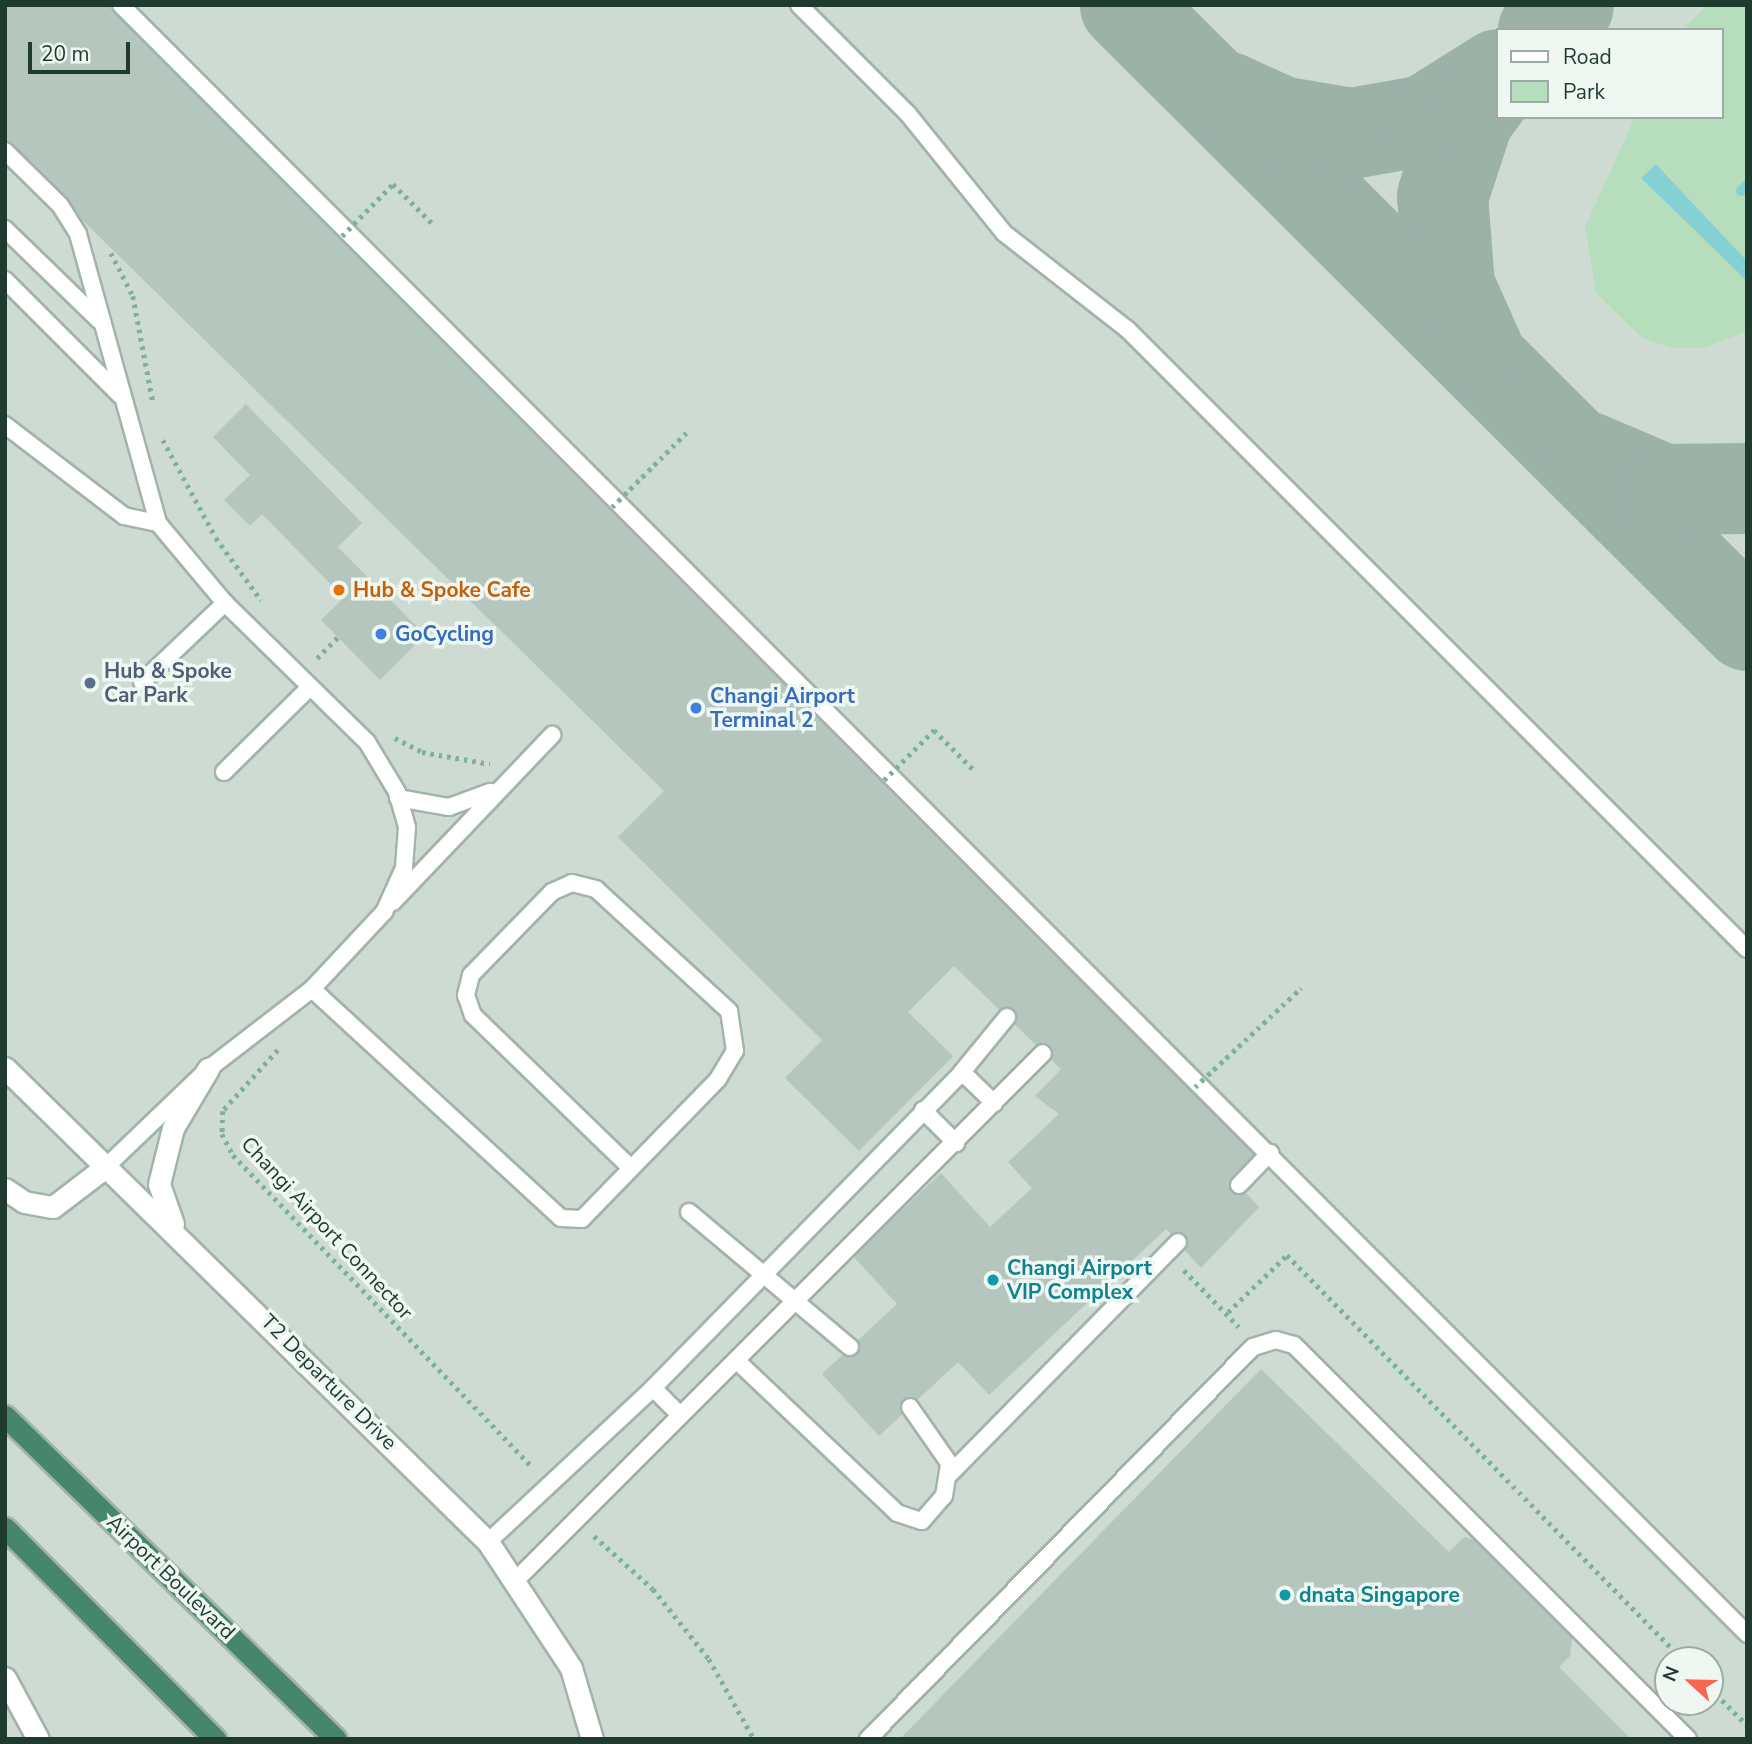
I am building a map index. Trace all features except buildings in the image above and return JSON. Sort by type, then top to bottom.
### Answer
[{"type":"highway","name":"Airport Boulevard","points":[[5,1416],[336,1739]]},
{"type":"highway","points":[[5,1528],[215,1739]]},
{"type":"main road","name":"T2 Departure Drive","points":[[5,1068],[175,1230],[488,1542],[516,1580],[571,1668],[592,1739]]},
{"type":"main road","points":[[175,1230],[159,1184],[173,1128],[208,1069]]},
{"type":"main road","points":[[5,1189],[24,1202],[53,1207],[108,1165]]},
{"type":"main road","points":[[5,1678],[38,1739]]},
{"type":"lane","points":[[121,5],[1104,993],[1270,1153],[1747,1634]]},
{"type":"lane","points":[[799,5],[908,114],[1004,233],[1128,330],[1747,949]]},
{"type":"lane","points":[[5,151],[60,205],[78,234],[158,523],[225,603],[367,742],[398,798],[407,827],[404,868],[384,912]]},
{"type":"lane","points":[[5,229],[101,322]]},
{"type":"lane","points":[[5,281],[122,397]]},
{"type":"lane","points":[[5,425],[124,516],[158,523]]},
{"type":"lane","points":[[142,682],[225,603]]},
{"type":"lane","points":[[224,772],[309,688]]},
{"type":"lane","points":[[108,1165],[208,1069],[312,989],[552,735]]},
{"type":"lane","points":[[398,798],[427,807],[472,804],[509,780]]},
{"type":"lane","points":[[312,989],[561,1218],[582,1219],[718,1079],[735,1051],[734,1028],[729,1012],[596,889],[572,883],[552,892],[471,975],[466,995],[473,1014],[631,1168]]},
{"type":"lane","points":[[488,1542],[653,1388],[962,1072],[1007,1017]]},
{"type":"lane","points":[[516,1580],[956,1143],[1043,1053]]},
{"type":"lane","points":[[962,1072],[994,1103]]},
{"type":"lane","points":[[923,1111],[956,1143]]},
{"type":"lane","points":[[1239,1185],[1270,1153]]},
{"type":"lane","points":[[689,1212],[762,1277],[850,1348]]},
{"type":"lane","points":[[736,1360],[902,1516],[929,1518],[950,1474],[1172,1248]]},
{"type":"lane","points":[[868,1739],[1253,1348],[1265,1340],[1294,1345],[1688,1739]]},
{"type":"lane","points":[[653,1388],[680,1415]]},
{"type":"lane","points":[[910,1408],[940,1443],[950,1474]]},
{"type":"path","points":[[342,236],[393,184],[435,226]]},
{"type":"path","points":[[108,247],[133,296],[154,406]]},
{"type":"path","points":[[612,507],[688,431]]},
{"type":"path","points":[[159,434],[216,538],[269,611]]},
{"type":"path","points":[[305,656],[312,664],[338,637]]},
{"type":"path","points":[[884,780],[934,730],[976,772]]},
{"type":"path","points":[[383,732],[422,752],[494,764]]},
{"type":"path","points":[[1195,1087],[1301,988]]},
{"type":"path","name":"Changi Airport Connector","points":[[290,1039],[223,1111],[222,1134],[233,1155],[526,1461]]},
{"type":"path","points":[[1172,1248],[1228,1312],[1253,1348]]},
{"type":"path","points":[[1228,1312],[1287,1255],[1669,1646]]},
{"type":"path","points":[[600,1544],[653,1589],[709,1659],[754,1739]]},
{"type":"path","points":[[1724,1702],[1747,1725]]},
{"type":"shaded area","points":[[5,5],[1747,5],[1747,1739],[5,1739]]},
{"type":"green space","points":[[1707,5],[1747,5],[1747,261],[1657,164],[1641,178],[1747,281],[1747,331],[1704,348],[1673,348],[1642,338],[1596,293],[1585,227],[1634,119],[1724,119],[1724,28],[1684,28]]},
{"type":"water","points":[[1656,164],[1747,261],[1747,281],[1641,178]]},
{"type":"waterway","points":[[1741,191],[1747,185]]},
{"type":"taxiway","points":[[1125,5],[1747,625]]},
{"type":"taxiway","points":[[1545,28],[1568,5]]},
{"type":"taxiway","points":[[1225,96],[1280,121],[1351,133],[1425,120],[1496,75]]},
{"type":"taxiway","points":[[1478,351],[1449,286],[1442,196],[1468,117],[1496,79]]},
{"type":"taxiway","points":[[1585,456],[1663,489],[1747,488]]},
{"type":"place","name":"Hub & Spoke Cafe","points":[[339,590]]},
{"type":"place","name":"GoCycling","points":[[381,634]]},
{"type":"place","name":"Hub & Spoke Car Park","points":[[90,683]]},
{"type":"place","name":"Changi Airport Terminal 2","points":[[696,708]]},
{"type":"place","name":"Changi Airport VIP Complex","points":[[993,1280]]},
{"type":"place","name":"dnata Singapore","points":[[1285,1595]]}]
